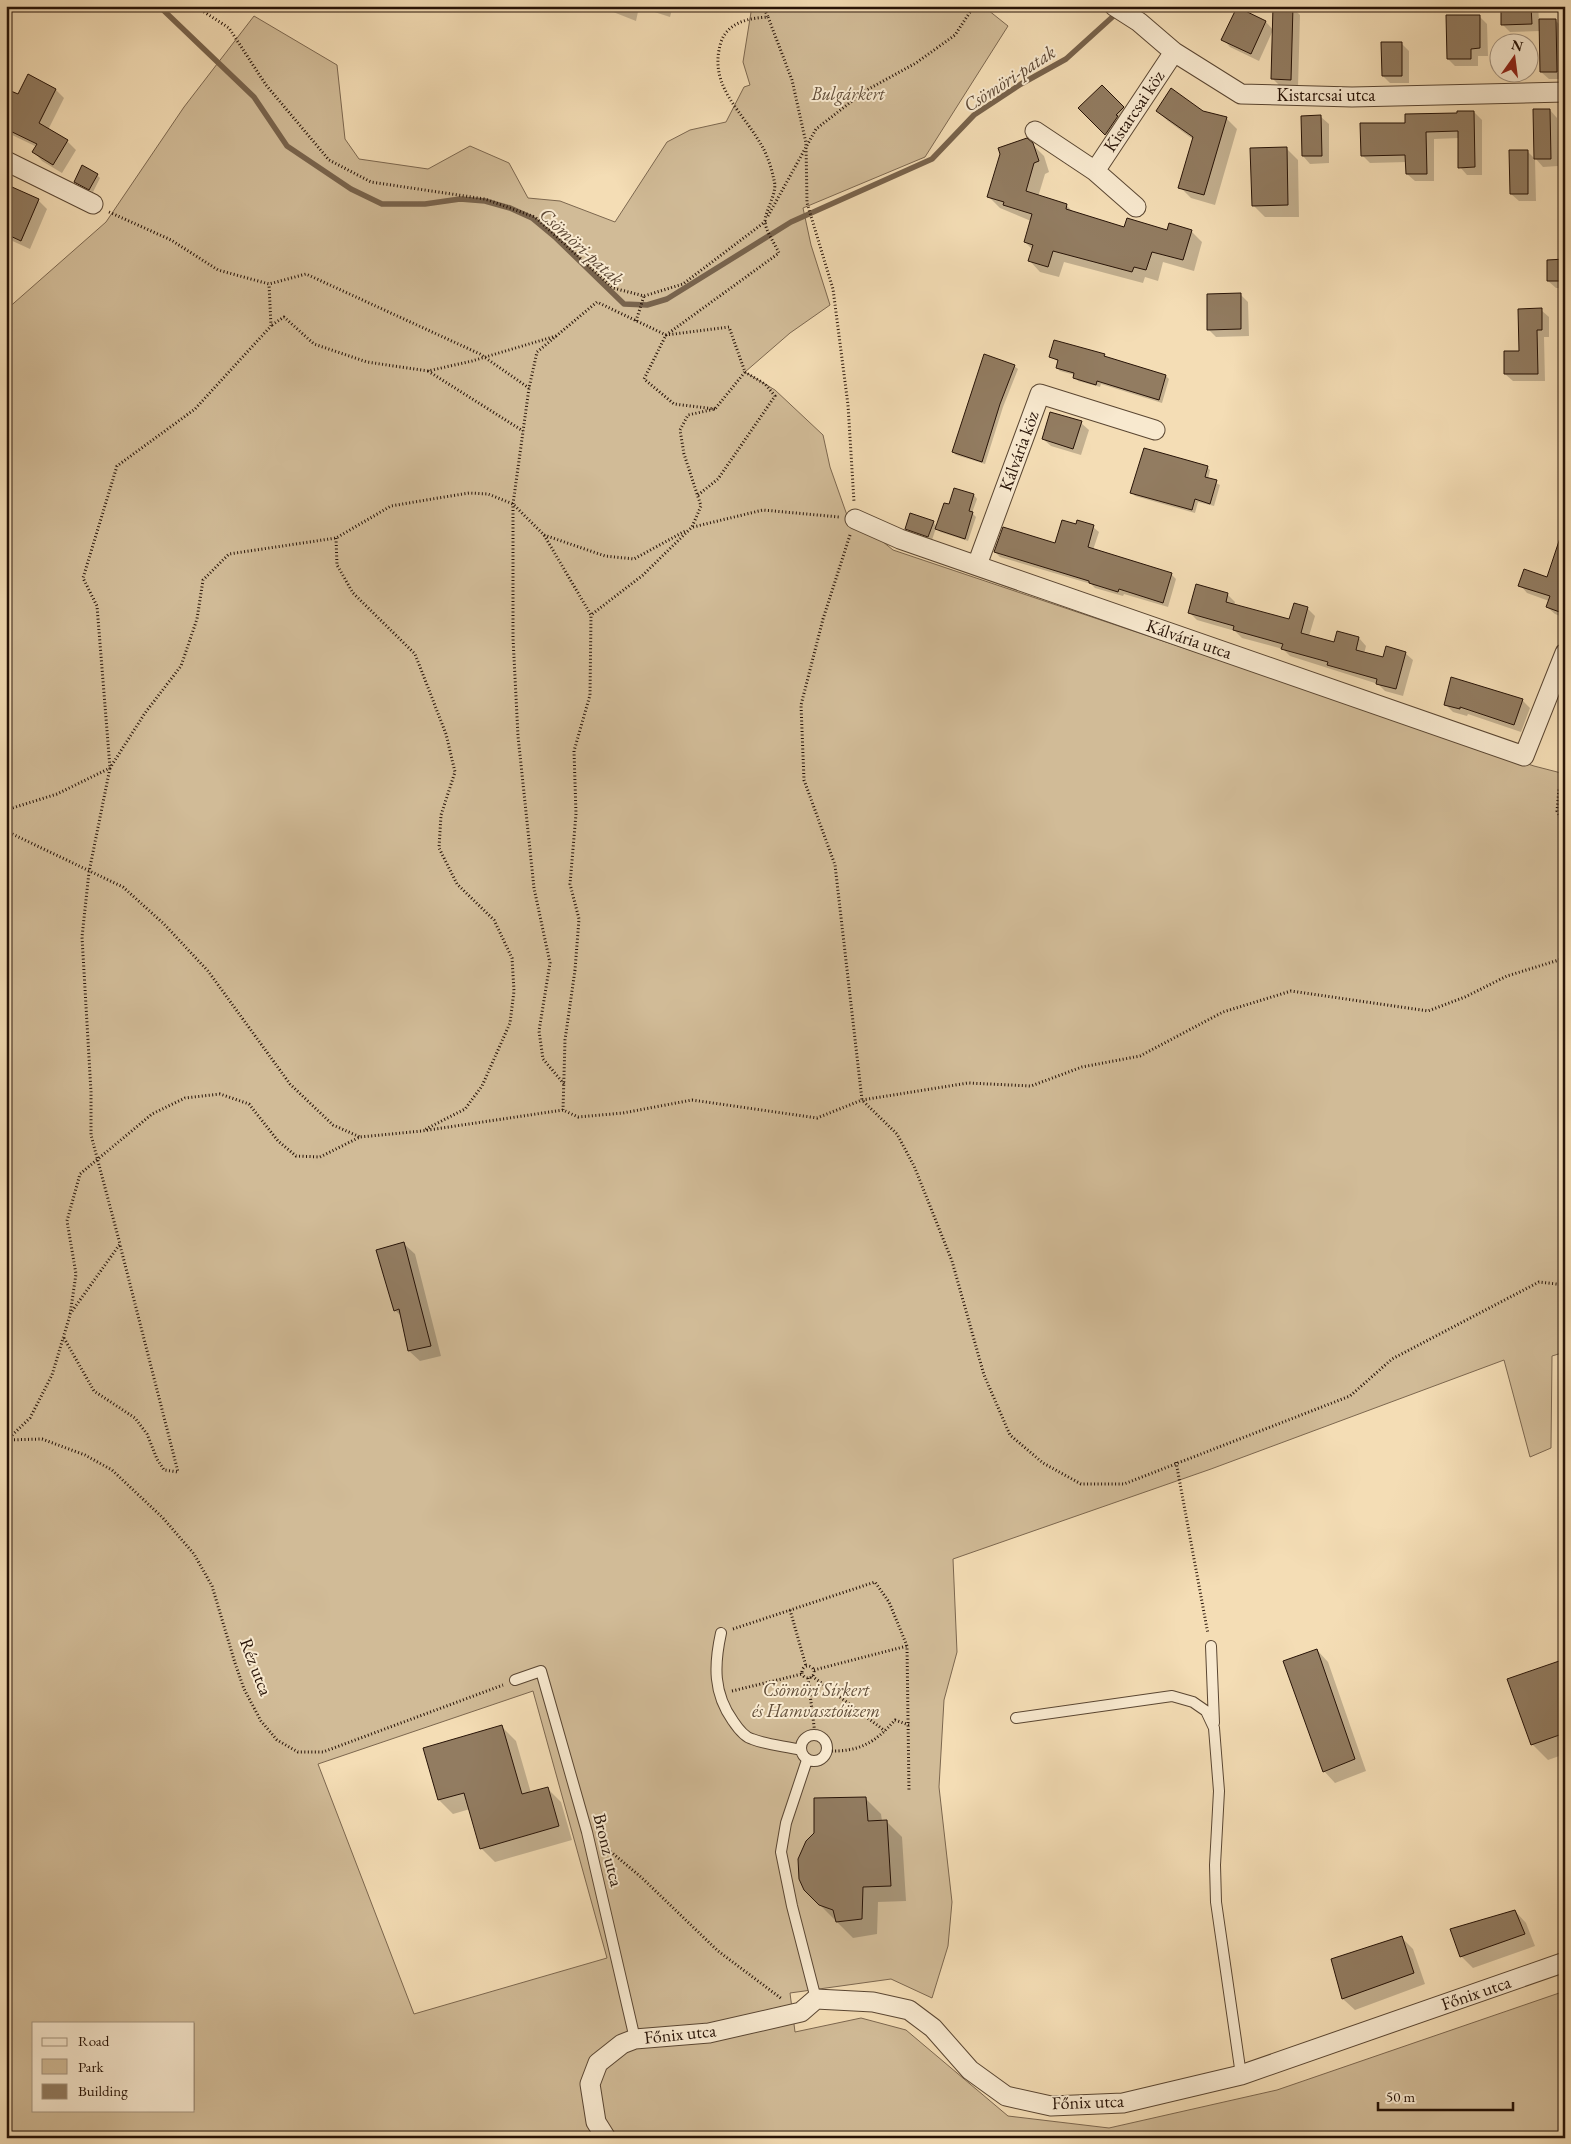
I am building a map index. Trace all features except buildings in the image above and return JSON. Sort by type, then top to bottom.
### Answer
[{"type":"street","name":"Kistarcsai utca","points":[[1114,6],[1139,22],[1174,52],[1241,94],[1352,96],[1565,92]]},
{"type":"street","name":"Kistarcsai köz","points":[[1095,171],[1174,52]]},
{"type":"street","name":"Kistarcsai köz","points":[[1035,131],[1095,171],[1136,207]]},
{"type":"street","points":[[6,162],[93,204]]},
{"type":"street","name":"Kálvária köz","points":[[977,565],[1040,394],[1155,430]]},
{"type":"street","name":"Kálvária utca","points":[[856,518],[900,539],[1524,756],[1565,653]]},
{"type":"street","name":"Főnix utca","points":[[606,2138],[596,2122],[590,2084],[598,2063],[622,2044],[636,2039],[709,2033],[800,2012],[816,1999],[873,2002],[909,2010],[933,2028],[970,2070],[1006,2096],[1051,2106],[1123,2103],[1241,2075],[1565,1962]]},
{"type":"lane","points":[[721,1633],[715,1668],[719,1694],[733,1722],[750,1739],[800,1750],[807,1760],[816,1762],[824,1758],[828,1751],[827,1743],[822,1737],[814,1734],[807,1736],[802,1742],[800,1750]]},
{"type":"lane","points":[[1211,1646],[1214,1728],[1219,1791],[1215,1865],[1216,1902],[1241,2075]]},
{"type":"lane","name":"Bronz utca","points":[[516,1680],[541,1671],[587,1832],[636,2039]]},
{"type":"lane","points":[[1016,1718],[1172,1696],[1193,1702],[1206,1711],[1214,1728]]},
{"type":"lane","points":[[807,1760],[786,1823],[781,1852],[792,1906],[816,1999]]},
{"type":"path","points":[[195,6],[228,28],[266,85],[329,160],[371,182],[485,199],[535,217],[613,288],[644,298],[683,284],[765,222],[806,143],[816,129],[865,92],[916,63],[955,35],[974,6]]},
{"type":"path","points":[[763,6],[792,80],[806,143],[807,203],[833,289],[848,405],[856,518],[823,620],[801,705],[804,780],[835,865],[862,1100],[897,1134],[914,1166],[952,1261],[984,1375],[1010,1435],[1043,1464],[1082,1484],[1124,1484],[1176,1462],[1350,1396],[1392,1359],[1539,1282],[1565,1285]]},
{"type":"path","points":[[715,409],[674,404],[644,379],[666,335],[779,253],[765,222],[775,183],[764,148],[728,95],[718,73],[717,59],[723,37],[730,28],[749,18],[768,17]]},
{"type":"path","points":[[112,213],[171,240],[218,270],[269,284],[306,274],[484,357],[529,388]]},
{"type":"path","points":[[269,284],[271,326]]},
{"type":"path","points":[[636,320],[644,298]]},
{"type":"path","points":[[564,1084],[543,1059],[540,1032],[550,963],[534,888],[518,736],[512,504],[529,388],[538,352],[597,302],[666,335],[729,327],[745,372],[765,384],[775,396],[718,479],[698,495]]},
{"type":"path","points":[[63,1337],[94,1391],[135,1418],[147,1434],[157,1460],[164,1470],[178,1472],[91,1135],[91,1092],[82,937],[89,872],[110,768],[97,606],[83,578],[117,466],[195,408],[271,326],[284,317],[314,344],[367,362],[428,371],[558,335]]},
{"type":"path","points":[[428,371],[523,431]]},
{"type":"path","points":[[591,615],[643,575],[692,527],[702,506],[684,454],[680,430],[688,415],[715,409],[745,372]]},
{"type":"path","points":[[6,810],[57,794],[110,768],[145,713],[181,666],[197,619],[203,580],[229,554],[336,538],[391,506],[469,493],[488,494],[512,504],[544,535],[591,615],[590,695],[574,751],[576,814],[570,884],[579,919],[575,970],[565,1040],[563,1110]]},
{"type":"path","points":[[544,535],[604,556],[634,559],[692,527],[763,510],[856,518]]},
{"type":"path","points":[[336,538],[338,565],[353,593],[415,654],[446,734],[455,772],[441,815],[439,848],[457,884],[494,920],[512,958],[514,991],[510,1023],[482,1086],[465,1109],[422,1132]]},
{"type":"path","points":[[1565,787],[1559,789],[1557,810],[1565,826]]},
{"type":"path","points":[[6,832],[123,887],[164,924],[208,970],[290,1084],[333,1125],[360,1138]]},
{"type":"path","points":[[7,1440],[30,1418],[52,1375],[70,1315],[76,1274],[67,1221],[80,1174],[152,1114],[185,1098],[220,1094],[249,1104],[278,1142],[296,1156],[320,1157],[360,1138],[422,1132],[563,1110],[578,1117],[623,1113],[692,1100],[816,1118],[862,1100],[968,1083],[1031,1086],[1082,1067],[1140,1056],[1223,1012],[1291,991],[1428,1011],[1465,997],[1507,976],[1562,959],[1565,956]]},
{"type":"path","points":[[70,1315],[120,1244]]},
{"type":"path","name":"Réz utca","points":[[7,1440],[42,1440],[85,1455],[112,1470],[176,1532],[194,1554],[212,1586],[234,1663],[244,1689],[261,1721],[278,1740],[298,1752],[323,1752],[516,1680]]},
{"type":"path","points":[[1176,1462],[1211,1646]]},
{"type":"path","points":[[721,1633],[875,1582],[889,1602],[907,1646],[909,1792]]},
{"type":"path","points":[[790,1610],[806,1666],[802,1674]]},
{"type":"path","points":[[814,1670],[907,1646]]},
{"type":"path","points":[[806,1666],[814,1670]]},
{"type":"path","points":[[808,1678],[812,1676],[814,1670]]},
{"type":"path","points":[[719,1694],[802,1674],[808,1678]]},
{"type":"path","points":[[812,1676],[885,1732]]},
{"type":"path","points":[[808,1678],[814,1734]]},
{"type":"path","points":[[828,1751],[846,1751],[860,1748],[885,1732],[896,1720],[909,1725]]},
{"type":"path","points":[[587,1832],[641,1877],[718,1951],[800,2012]]},
{"type":"green space","points":[[752,6],[983,6],[1008,26],[925,157],[803,208],[811,245],[830,305],[790,333],[745,372],[775,390],[823,435],[830,467],[848,518],[855,519],[893,550],[1534,766],[1565,774],[1565,1352],[1552,1356],[1551,1448],[1530,1457],[1504,1360],[1211,1469],[953,1559],[957,1652],[944,1700],[939,1787],[952,1902],[948,1946],[932,1998],[891,1979],[790,1993],[795,2032],[861,2018],[906,2030],[1008,2116],[1109,2128],[1277,2090],[1565,1991],[1565,2138],[6,2138],[6,310],[106,222],[184,107],[254,16],[337,65],[345,139],[359,159],[428,169],[470,146],[509,163],[528,198],[560,201],[615,222],[667,142],[690,130],[726,122],[744,87],[750,85],[743,62]],"holes":[[[533,1691],[607,1958],[414,2014],[318,1764]]]},
{"type":"waterway","name":"Csömöri-patak","points":[[159,6],[254,97],[287,146],[351,189],[382,204],[425,204],[460,199],[485,201],[510,208],[532,218],[556,238],[624,304],[647,305],[667,299],[791,222],[932,159],[974,115],[1021,84],[1066,59],[1119,11]]},
{"type":"park label","name":"Bulgárkert","points":[[848,94]]},
{"type":"park label","name":"Csömöri Sírkert és Hamvasztóüzem","points":[[816,1700]]}]
